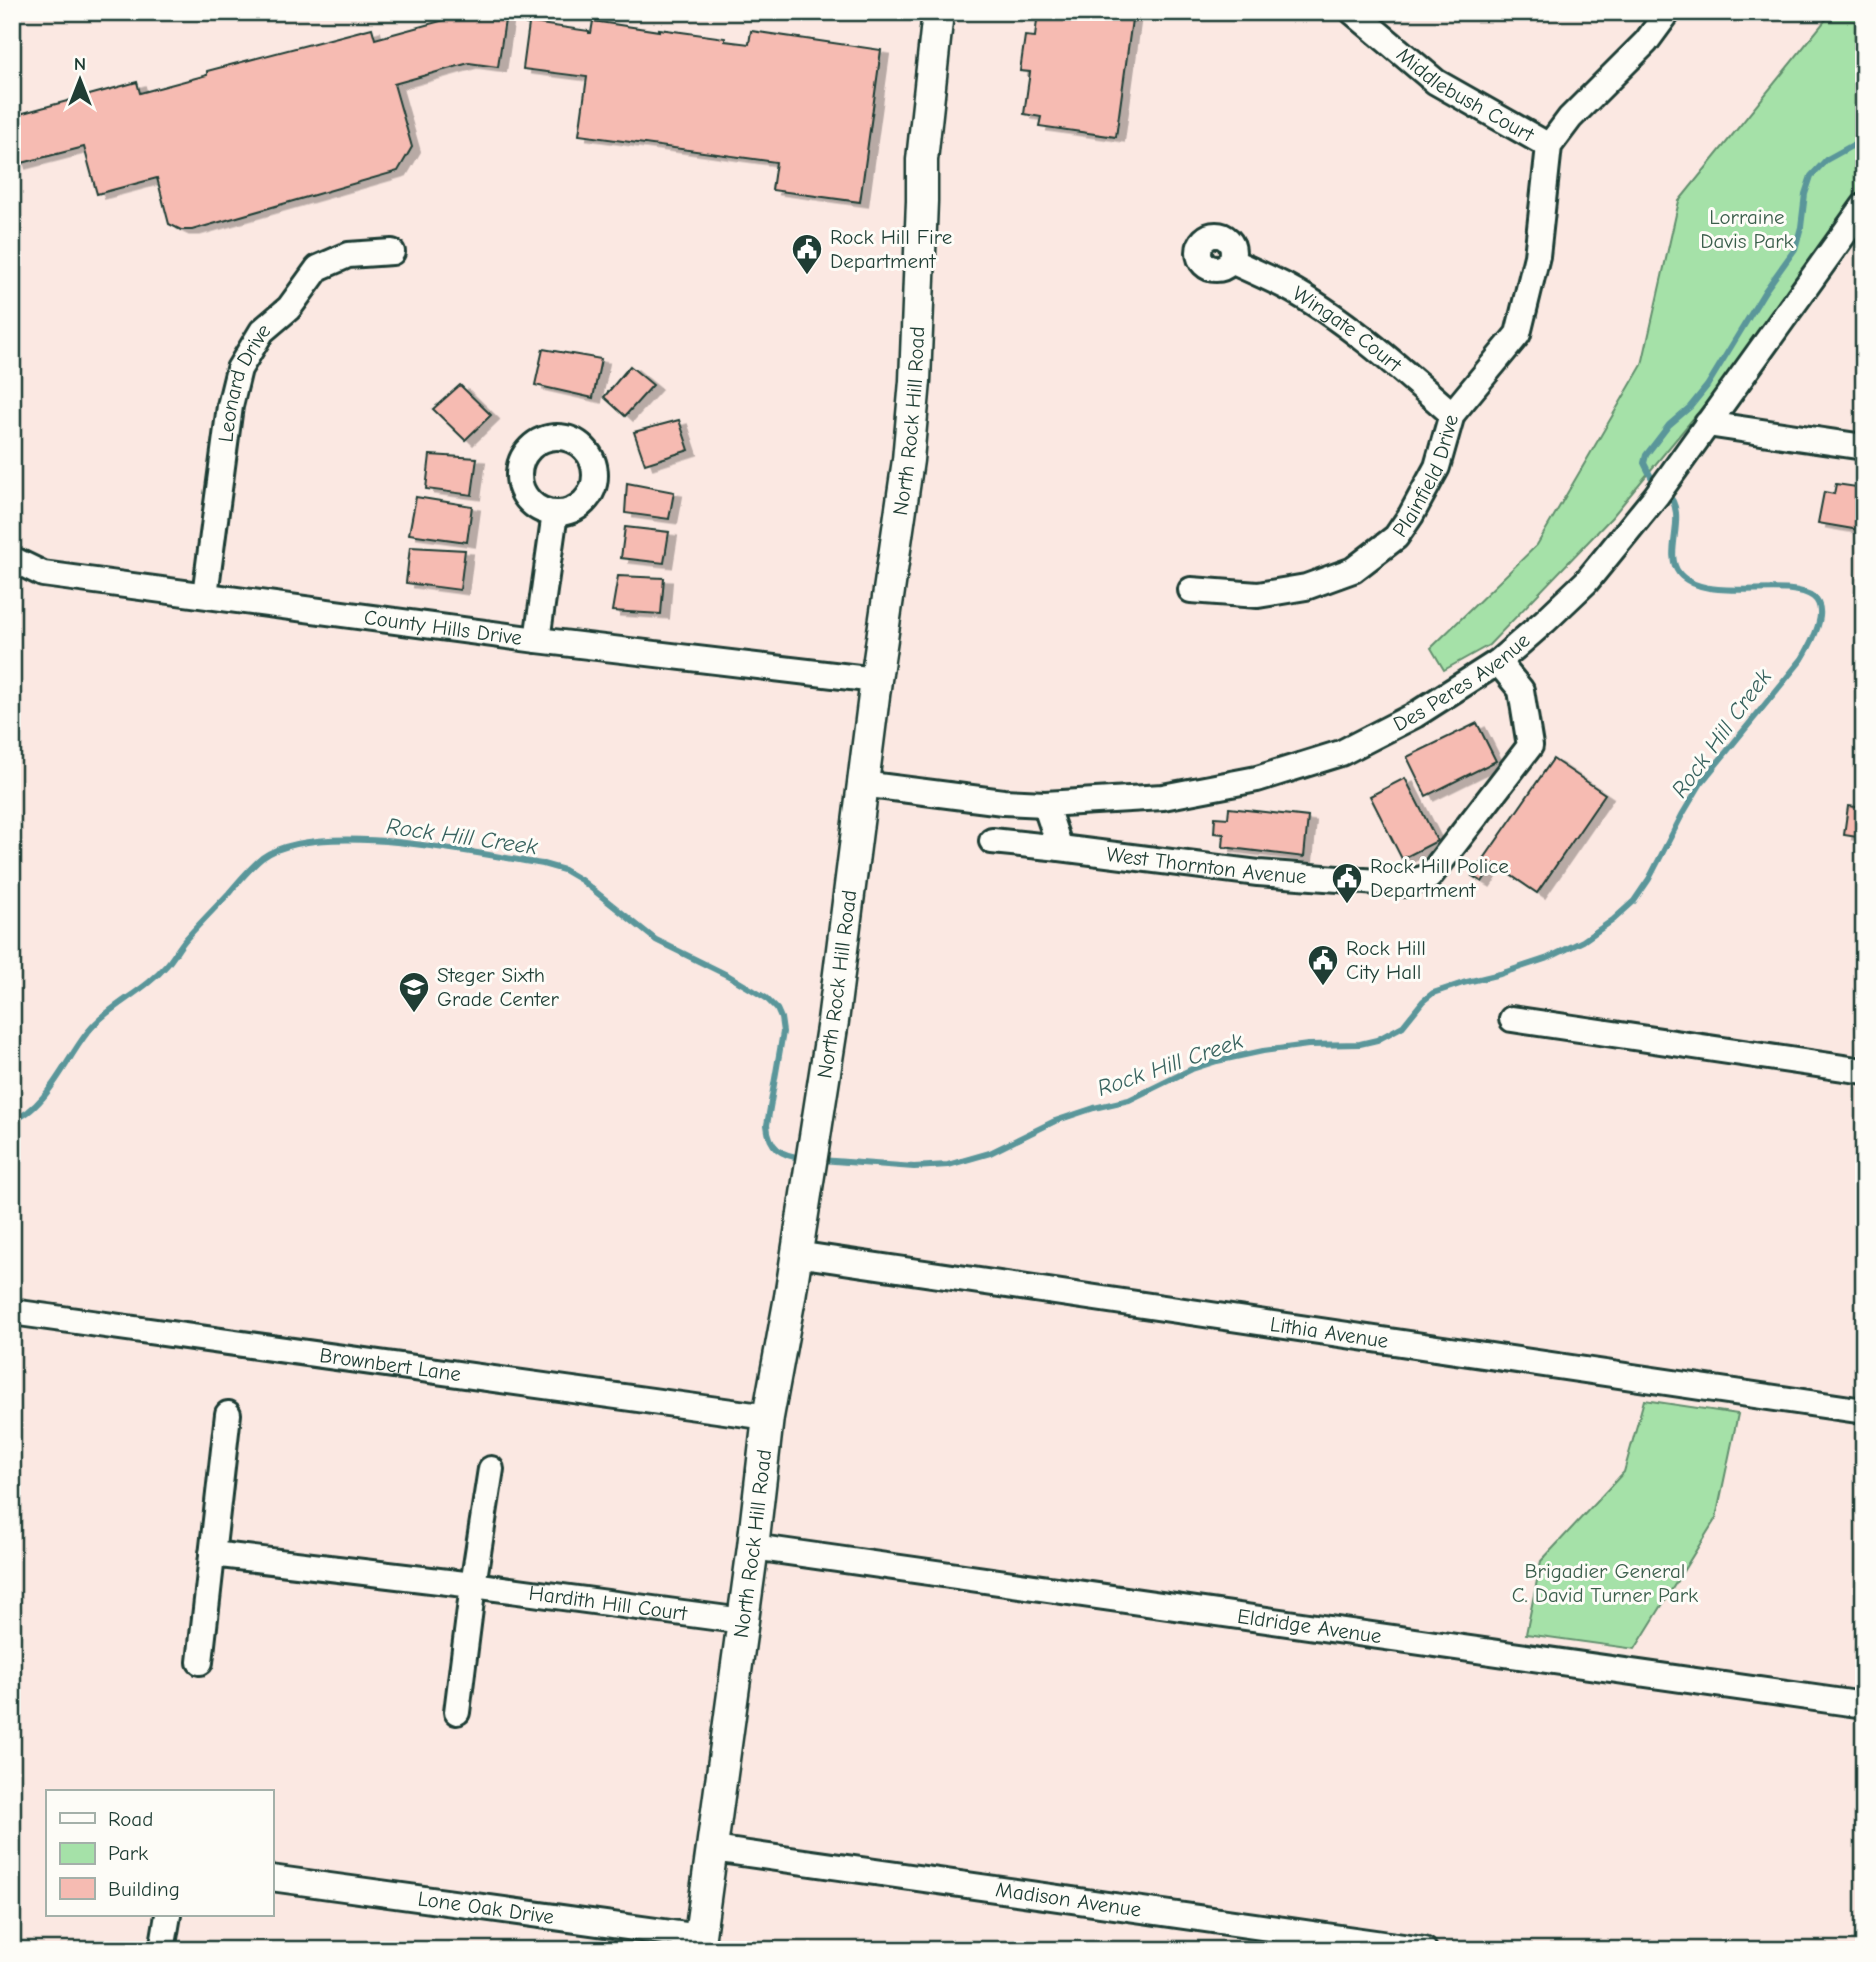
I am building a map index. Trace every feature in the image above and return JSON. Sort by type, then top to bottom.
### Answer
[{"type":"street","name":"North Rock Hill Road","points":[[699,1943],[768,1417],[796,1254],[845,928],[862,784],[911,434],[922,160],[939,12]]},
{"type":"street","name":"Middlebush Court","points":[[1353,12],[1436,82],[1549,146]]},
{"type":"street","points":[[1549,146],[1570,118],[1646,42],[1668,12]]},
{"type":"street","name":"Plainfield Drive","points":[[1191,590],[1258,595],[1306,587],[1353,570],[1396,537],[1437,467],[1452,414],[1518,334],[1537,256],[1549,146]]},
{"type":"street","name":"Des Peres Avenue","points":[[862,784],[1003,802],[1045,804],[1163,797],[1257,779],[1341,753],[1415,715],[1497,662],[1586,582],[1662,487],[1864,206]]},
{"type":"street","name":"Leonard Drive","points":[[205,595],[230,406],[239,369],[262,331],[289,308],[318,268],[348,255],[393,252]]},
{"type":"street","name":"Wingate Court","points":[[1231,261],[1286,287],[1324,311],[1396,366],[1452,414]]},
{"type":"street","points":[[1707,424],[1864,447]]},
{"type":"street","points":[[537,640],[555,513]]},
{"type":"street","name":"County Hills Drive","points":[[12,559],[43,573],[537,640],[876,680]]},
{"type":"street","name":"West Thornton Avenue","points":[[992,841],[1271,874],[1404,884],[1429,877],[1530,746],[1521,690],[1497,662]]},
{"type":"street","points":[[1045,804],[1060,848]]},
{"type":"street","points":[[1512,1019],[1864,1071]]},
{"type":"street","name":"Lithia Avenue","points":[[796,1254],[1864,1411]]},
{"type":"street","name":"Brownbert Lane","points":[[12,1312],[768,1417]]},
{"type":"street","points":[[200,1662],[228,1414]]},
{"type":"street","points":[[457,1712],[491,1469]]},
{"type":"street","name":"Eldridge Avenue","points":[[753,1547],[1864,1705]]},
{"type":"street","name":"Hardith Hill Court","points":[[212,1554],[743,1621]]},
{"type":"street","name":"Madison Avenue","points":[[713,1849],[1424,1950]]},
{"type":"street","name":"Lone Oak Drive","points":[[273,1878],[699,1943]]},
{"type":"street","points":[[162,1950],[168,1916]]},
{"type":"green space","name":"Lorraine Davis Park","points":[[1832,12],[1864,12],[1864,188],[1706,403],[1612,517],[1489,645],[1444,670],[1431,648],[1537,545],[1642,365],[1679,201]]},
{"type":"green space","name":"Brigadier General C. David Turner Park","points":[[1644,1400],[1738,1414],[1716,1518],[1635,1649],[1526,1634],[1541,1561],[1624,1472]]},
{"type":"building","points":[[1038,12],[1133,12],[1116,137],[1039,126],[1041,117],[1024,114],[1030,72],[1020,71],[1025,36],[1035,37]]},
{"type":"building","points":[[466,14],[505,20],[498,67],[469,63],[394,84],[412,147],[398,171],[192,230],[181,230],[169,224],[157,178],[97,194],[84,147],[18,164],[12,143],[12,116],[137,82],[140,93],[207,75],[207,71],[372,28],[375,39]]},
{"type":"building","points":[[593,21],[725,38],[725,41],[749,44],[751,31],[881,50],[860,202],[772,190],[776,162],[579,135],[587,77],[523,69],[529,24],[526,22],[591,33]]},
{"type":"building","points":[[543,349],[601,359],[593,398],[535,385]]},
{"type":"building","points":[[630,366],[653,385],[625,416],[604,397]]},
{"type":"building","points":[[460,385],[491,415],[465,440],[433,409]]},
{"type":"building","points":[[679,420],[689,450],[645,464],[634,432]]},
{"type":"building","points":[[430,455],[477,458],[472,495],[426,489]]},
{"type":"building","points":[[627,483],[674,492],[669,519],[625,513]]},
{"type":"building","points":[[1836,484],[1864,488],[1859,530],[1818,523],[1824,492],[1834,494]]},
{"type":"building","points":[[416,497],[472,506],[467,542],[409,534]]},
{"type":"building","points":[[625,527],[669,532],[664,563],[621,558]]},
{"type":"building","points":[[410,547],[465,550],[460,590],[406,583]]},
{"type":"building","points":[[618,576],[664,578],[661,614],[612,611]]},
{"type":"building","points":[[1477,723],[1496,761],[1426,796],[1407,757]]},
{"type":"building","points":[[1553,759],[1605,794],[1537,893],[1494,864],[1482,882],[1472,876]]},
{"type":"building","points":[[1405,778],[1437,841],[1402,859],[1370,796]]},
{"type":"building","points":[[1848,806],[1864,808],[1864,838],[1844,835]]},
{"type":"building","points":[[1229,808],[1308,817],[1304,857],[1223,847],[1224,834],[1214,833],[1215,817],[1228,818]]},
{"type":"waterway","name":"Rock Hill Creek","points":[[1658,484],[1644,463],[1646,455],[1669,425],[1690,407],[1707,386],[1765,291],[1795,249],[1811,176],[1826,160],[1864,139]]},
{"type":"waterway","name":"Rock Hill Creek","points":[[821,1160],[914,1167],[948,1165],[990,1153],[1055,1121],[1129,1100],[1192,1069],[1217,1061],[1308,1045],[1360,1044],[1377,1040],[1403,1026],[1433,993],[1548,958],[1583,941],[1613,920],[1634,901],[1649,879],[1701,783],[1802,659],[1818,625],[1819,604],[1807,593],[1708,588],[1682,576],[1673,555],[1676,511],[1666,492]]},
{"type":"waterway","name":"Rock Hill Creek","points":[[12,1120],[24,1115],[45,1096],[96,1023],[158,975],[183,942],[262,858],[287,846],[320,841],[357,840],[439,847],[543,864],[564,870],[581,880],[656,940],[729,976],[766,998],[777,1009],[783,1032],[767,1125],[768,1133],[773,1145],[782,1153],[803,1158]]},
{"type":"place","name":"Rock Hill Fire Department","points":[[807,276]]},
{"type":"place","name":"Rock Hill Police Department","points":[[1347,905]]},
{"type":"place","name":"Rock Hill City Hall","points":[[1323,987]]},
{"type":"place","name":"Steger Sixth Grade Center","points":[[414,1014]]}]
